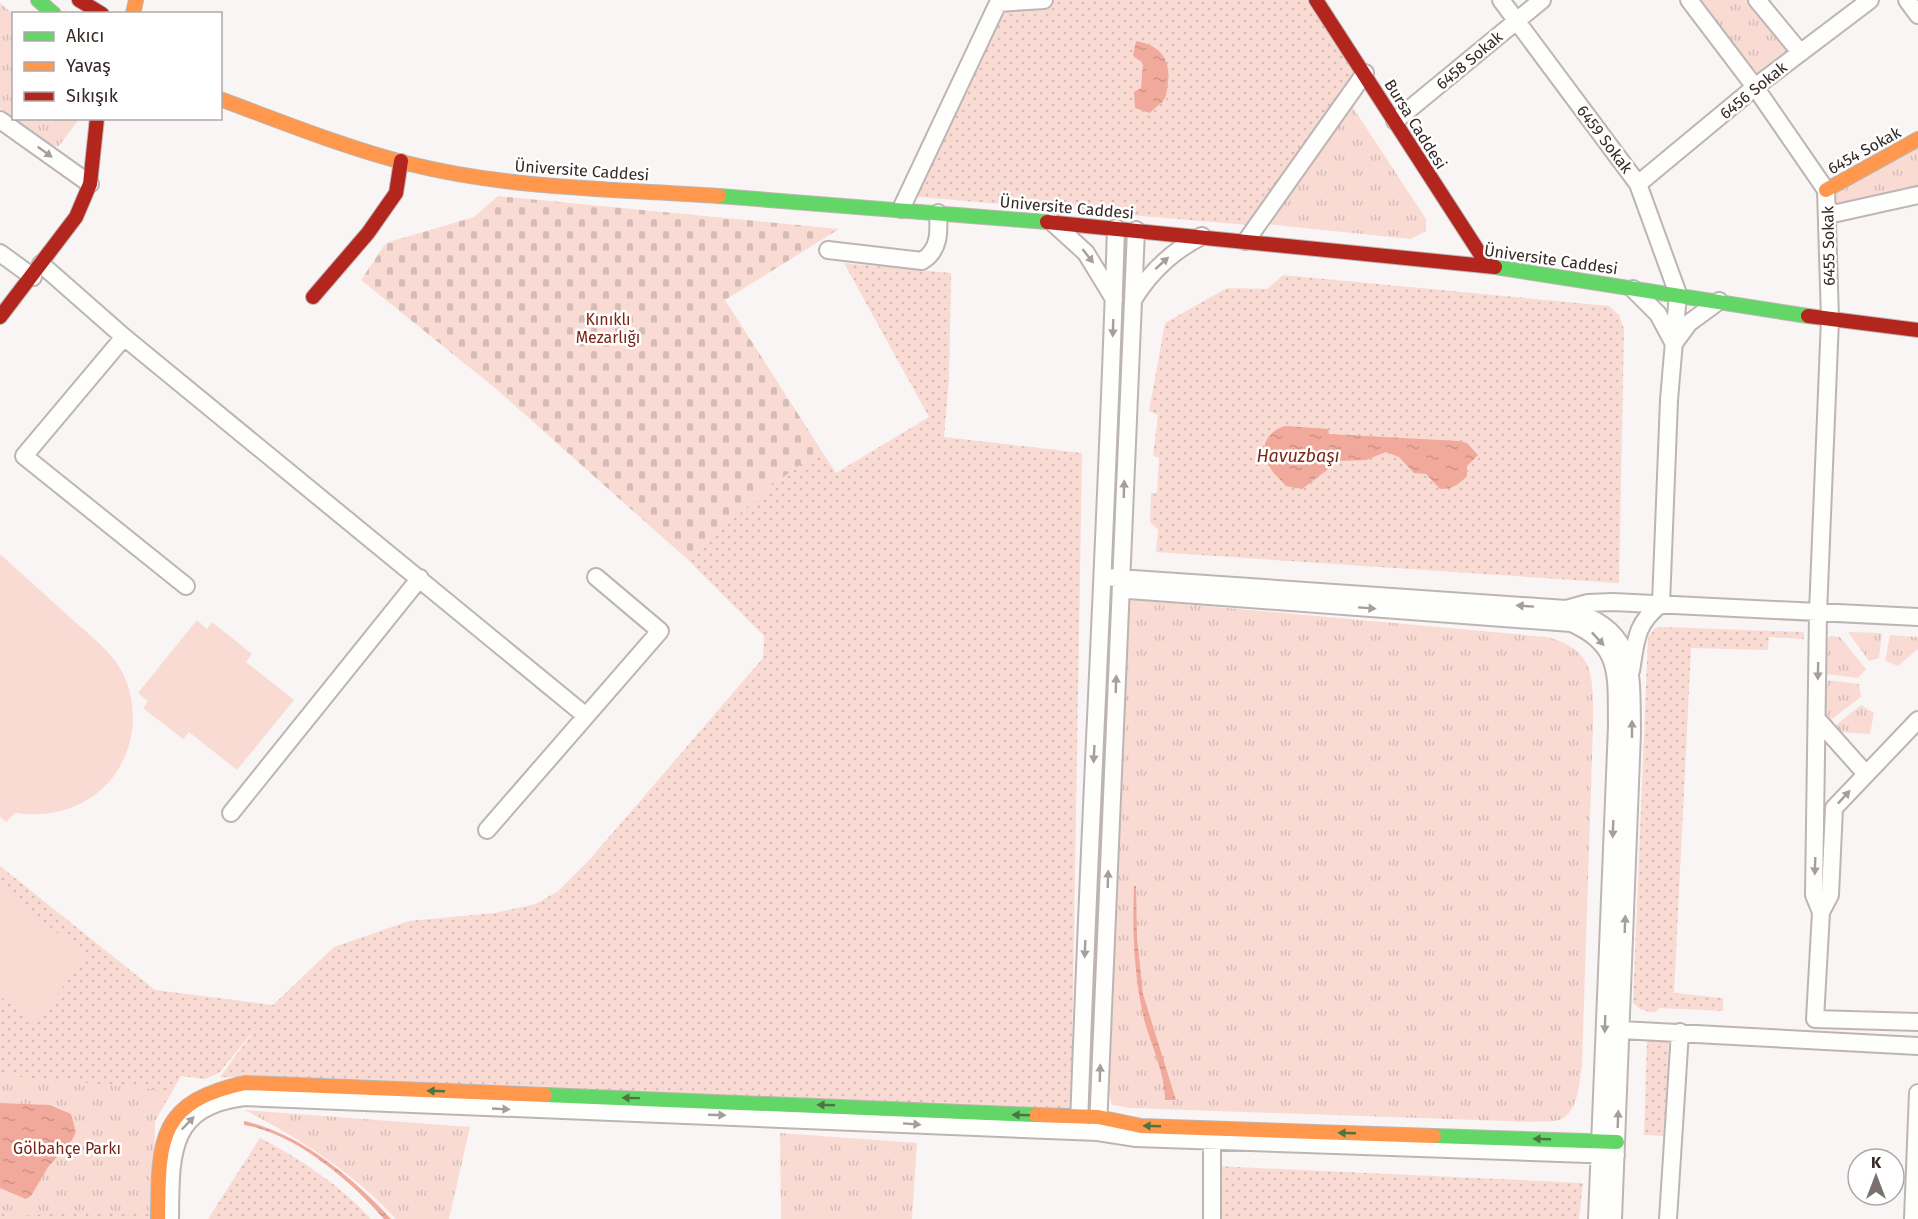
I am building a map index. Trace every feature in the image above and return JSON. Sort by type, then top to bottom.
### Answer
[{"type":"main road","points":[[38,0],[52,12]]},
{"type":"main road","points":[[79,0],[108,10]]},
{"type":"main road","name":"Bursa Caddesi","points":[[1316,0],[1488,266]]},
{"type":"main road","name":"Üniversite Caddesi","points":[[227,101],[295,127],[402,161],[497,180],[1051,222],[1488,266],[1830,319],[1918,330]]},
{"type":"main road","points":[[90,184],[97,120]]},
{"type":"main road","points":[[0,317],[76,217],[90,184],[111,120]]},
{"type":"main road","name":"6454 Sokak","points":[[1826,189],[1918,139]]},
{"type":"main road","points":[[313,297],[368,232],[396,193],[402,161]]},
{"type":"main road","points":[[158,1219],[162,1142],[168,1124],[193,1099],[215,1087],[245,1083],[548,1103]]},
{"type":"main road","points":[[1098,1124],[1117,1123],[1609,1148]]},
{"type":"street","points":[[901,209],[998,3],[1044,0]]},
{"type":"street","name":"6459 Sokak","points":[[1501,0],[1638,184],[1678,294]]},
{"type":"street","name":"6458 Sokak","points":[[1395,121],[1542,0]]},
{"type":"street","name":"6455 Sokak","points":[[1689,0],[1755,87],[1826,189],[1830,319],[1818,613],[1814,894],[1821,912]]},
{"type":"street","points":[[1757,0],[1800,52]]},
{"type":"street","name":"6456 Sokak","points":[[1638,184],[1755,87],[1870,0]]},
{"type":"street","points":[[1907,0],[1918,15]]},
{"type":"street","points":[[1246,241],[1365,73]]},
{"type":"street","points":[[0,120],[90,184]]},
{"type":"street","points":[[1828,215],[1918,195]]},
{"type":"street","points":[[828,250],[922,261],[931,256],[939,238],[938,213]]},
{"type":"street","points":[[1051,222],[1086,253],[1114,299]]},
{"type":"street","points":[[1098,1124],[1112,583],[1116,228]]},
{"type":"street","points":[[1079,1124],[1136,230]]},
{"type":"street","points":[[1132,301],[1153,272],[1179,249],[1202,236]]},
{"type":"street","points":[[0,253],[37,271],[124,337],[586,716]]},
{"type":"street","points":[[1632,288],[1664,321],[1674,345]]},
{"type":"street","points":[[1661,604],[1678,294]]},
{"type":"street","points":[[1674,345],[1689,323],[1719,301]]},
{"type":"street","points":[[124,337],[24,456],[186,586]]},
{"type":"street","points":[[487,830],[660,631],[596,577]]},
{"type":"street","points":[[231,813],[420,578]]},
{"type":"street","points":[[1112,583],[1566,609],[1592,616],[1606,625],[1617,638],[1631,672]]},
{"type":"street","points":[[1112,583],[1571,623],[1592,632],[1607,648],[1616,671],[1617,726],[1609,1148],[1613,1219]]},
{"type":"street","points":[[1566,609],[1588,603],[1661,604],[1918,618]]},
{"type":"street","points":[[1597,1219],[1609,1148],[1621,1030],[1632,732],[1631,672],[1638,628],[1646,615],[1661,604]]},
{"type":"street","points":[[1817,719],[1866,774]]},
{"type":"street","points":[[1918,720],[1834,808],[1830,895],[1821,912],[1815,1019],[1918,1022]]},
{"type":"street","points":[[1621,1030],[1918,1046]]},
{"type":"street","points":[[1668,1219],[1680,1032]]},
{"type":"street","points":[[1913,1219],[1918,1093]]},
{"type":"street","points":[[170,1219],[173,1155],[177,1136],[189,1121],[224,1100],[244,1097],[548,1103],[679,1114],[1098,1124],[1136,1138],[1609,1148]]},
{"type":"street","points":[[1212,1140],[1212,1219]]},
{"type":"green space","points":[[1044,0],[1316,0],[1365,73],[1248,225],[908,196],[998,3]]},
{"type":"green space","points":[[1689,0],[1757,0],[1800,52],[1755,87]]},
{"type":"green space","points":[[0,3],[12,13],[12,117],[0,108]]},
{"type":"green space","points":[[1350,103],[1426,219],[1426,231],[1411,239],[1266,224]]},
{"type":"green space","points":[[15,120],[78,120],[59,146],[52,147]]},
{"type":"green space","points":[[1918,139],[1918,195],[1828,215],[1826,190]]},
{"type":"green space","name":"Kınıklı Mezarlığı","points":[[498,196],[839,229],[725,300],[821,450],[771,486],[687,559],[495,388],[361,280],[386,243],[474,217]]},
{"type":"green space","points":[[844,263],[951,273],[949,380],[944,437],[1082,453],[1071,1112],[220,1077],[256,1028],[219,1073],[205,1079],[181,1076],[155,1121],[152,1219],[0,1219],[0,866],[155,990],[273,1005],[334,947],[409,921],[495,913],[535,904],[557,892],[591,858],[763,658],[764,636],[687,559],[771,486],[821,450],[836,473],[929,417]]},
{"type":"green space","points":[[1283,275],[1609,306],[1619,315],[1624,329],[1619,583],[1156,552],[1158,530],[1150,522],[1151,493],[1157,493],[1159,458],[1153,456],[1158,415],[1149,411],[1165,323],[1227,288],[1267,289]]},
{"type":"green space","points":[[0,554],[111,655],[127,682],[133,713],[129,743],[124,758],[117,772],[98,793],[65,810],[40,814],[15,813],[6,822],[0,817]]},
{"type":"green space","points":[[1129,599],[1547,637],[1575,650],[1584,659],[1592,681],[1593,709],[1582,1065],[1577,1096],[1571,1111],[1566,1116],[1557,1121],[1535,1122],[1131,1108],[1112,1105],[1107,1088]]},
{"type":"green space","points":[[197,620],[207,629],[212,622],[252,654],[246,662],[294,700],[237,770],[189,732],[183,739],[143,708],[148,701],[138,693]]},
{"type":"green space","points":[[1655,628],[1804,632],[1804,639],[1769,637],[1768,650],[1691,648],[1674,993],[1723,998],[1723,1011],[1660,1008],[1654,1013],[1640,1009],[1633,1003],[1648,637]]},
{"type":"green space","points":[[1848,632],[1882,633],[1879,658],[1869,661]]},
{"type":"green space","points":[[1890,635],[1918,637],[1918,649],[1898,666],[1885,661]]},
{"type":"green space","points":[[1830,636],[1840,637],[1866,669],[1858,678],[1825,674],[1825,642]]},
{"type":"green space","points":[[1826,680],[1859,684],[1861,697],[1828,722],[1825,717]]},
{"type":"green space","points":[[1861,705],[1874,713],[1870,734],[1838,732],[1831,729]]},
{"type":"green space","points":[[0,887],[87,957],[34,1023],[0,996]]},
{"type":"green space","points":[[1647,1040],[1669,1040],[1664,1136],[1644,1135]]},
{"type":"green space","name":"Gölbahçe Parkı","points":[[0,1075],[172,1091],[155,1121],[152,1212],[142,1215],[136,1210],[13,1216],[0,1211]]},
{"type":"green space","points":[[245,1110],[470,1127],[449,1219],[396,1219],[362,1186],[325,1158]]},
{"type":"green space","points":[[780,1133],[917,1143],[912,1219],[781,1219]]},
{"type":"green space","points":[[260,1138],[319,1174],[371,1219],[208,1219]]},
{"type":"green space","points":[[1215,1166],[1583,1183],[1579,1219],[1213,1219]]},
{"type":"water","points":[[1136,41],[1157,49],[1168,66],[1165,97],[1150,113],[1135,108],[1134,92],[1141,88],[1143,63],[1133,56]]},
{"type":"water","name":"Havuzbaşı","points":[[1285,426],[1328,429],[1329,434],[1459,441],[1467,443],[1478,455],[1467,466],[1467,476],[1458,484],[1448,488],[1440,489],[1426,474],[1414,473],[1399,457],[1386,452],[1366,460],[1339,461],[1302,489],[1286,486],[1272,471],[1264,456],[1268,437]]},
{"type":"water","points":[[1134,886],[1136,886],[1137,938],[1143,994],[1176,1100],[1165,1100],[1160,1069],[1144,1019],[1134,953]]},
{"type":"water","points":[[0,1103],[50,1105],[71,1114],[76,1132],[72,1140],[48,1167],[31,1196],[26,1199],[0,1188]]},
{"type":"water","points":[[244,1121],[286,1136],[324,1159],[360,1188],[391,1219],[384,1219],[339,1175],[302,1148],[263,1130],[244,1125]]},
{"type":"traffic: fast","points":[[38,0],[52,12]]},
{"type":"traffic: fast","points":[[719,196],[1047,222]]},
{"type":"traffic: fast","points":[[1495,267],[1808,316]]},
{"type":"traffic: fast","points":[[545,1095],[1036,1115]]},
{"type":"traffic: fast","points":[[1434,1136],[1617,1142]]},
{"type":"traffic: slow","points":[[133,12],[136,0]]},
{"type":"traffic: slow","points":[[222,100],[362,150],[448,172],[486,179],[564,187],[719,196]]},
{"type":"traffic: slow","points":[[1826,190],[1918,139]]},
{"type":"traffic: slow","points":[[158,1219],[160,1167],[169,1128],[179,1114],[194,1101],[216,1091],[245,1083],[545,1095]]},
{"type":"traffic: slow","points":[[1036,1115],[1098,1117],[1141,1126],[1434,1136]]},
{"type":"traffic: jam","points":[[79,0],[99,12]]},
{"type":"traffic: jam","points":[[1316,0],[1488,266]]},
{"type":"traffic: jam","points":[[0,317],[76,217],[90,184],[97,120]]},
{"type":"traffic: jam","points":[[313,297],[368,233],[396,193],[401,161]]},
{"type":"traffic: jam","points":[[1047,222],[1495,267]]},
{"type":"traffic: jam","points":[[1808,316],[1918,330]]}]
